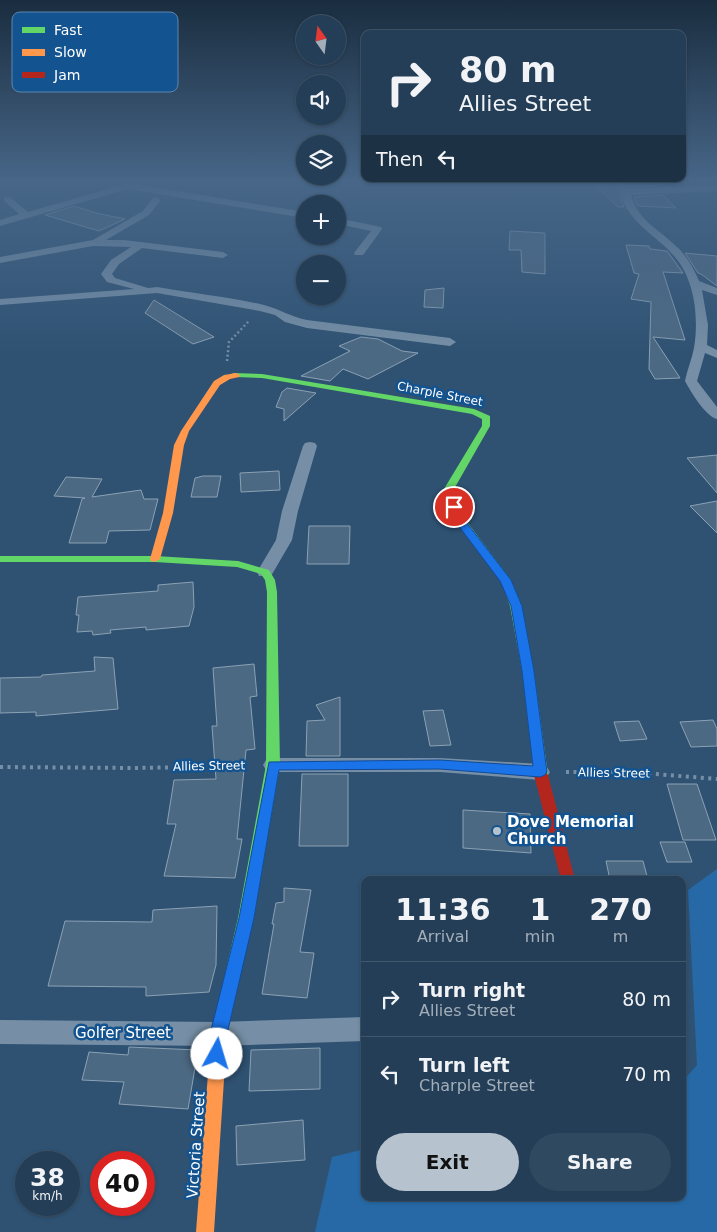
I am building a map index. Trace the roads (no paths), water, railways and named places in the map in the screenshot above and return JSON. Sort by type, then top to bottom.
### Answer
[{"type":"street","points":[[92,243],[100,238]]},
{"type":"street","points":[[359,252],[371,238]]},
{"type":"street","points":[[661,238],[679,255],[689,268],[696,284],[701,321],[700,347],[691,381],[698,393],[717,415]]},
{"type":"street","points":[[0,260],[92,243],[124,243],[223,255]]},
{"type":"street","points":[[139,246],[115,262],[106,274],[111,280],[146,289]]},
{"type":"street","points":[[696,284],[717,292]]},
{"type":"street","points":[[0,302],[107,295],[146,289],[168,291],[262,308],[279,313],[289,320],[307,324],[450,342]]},
{"type":"street","points":[[700,347],[717,354]]},
{"type":"street","name":"Charple Street","points":[[155,559],[168,513],[178,453],[185,431],[217,383],[223,378],[246,374],[262,376],[474,412],[487,418],[486,426],[449,489],[454,507],[462,523],[506,580],[516,606],[528,671],[540,772],[567,876]]},
{"type":"street","points":[[0,558],[61,560],[155,559],[238,564],[253,567],[264,572],[284,540],[290,511],[310,446]]},
{"type":"street","name":"Victoria Street","points":[[205,1232],[219,1034],[246,918],[273,765],[272,592],[270,580],[264,572]]},
{"type":"street","points":[[273,765],[440,765],[540,772]]},
{"type":"street","name":"Golfer Street","points":[[0,1032],[219,1034],[361,1029]]},
{"type":"place","name":"Dove Memorial Church","points":[[497,831]]}]
